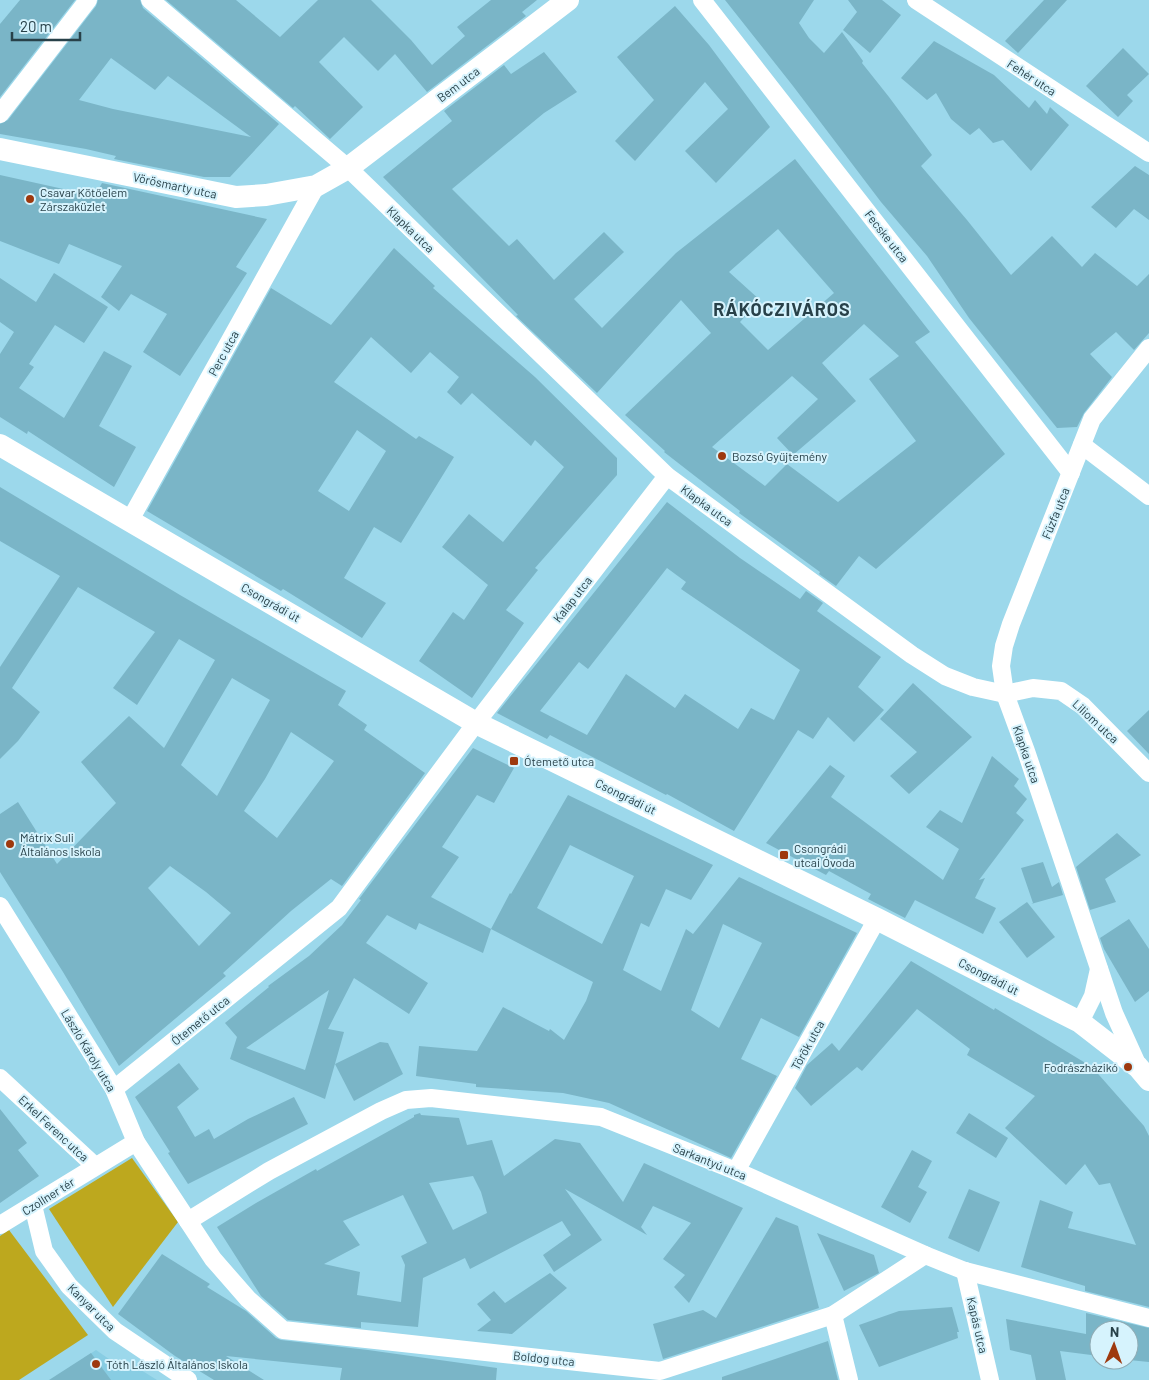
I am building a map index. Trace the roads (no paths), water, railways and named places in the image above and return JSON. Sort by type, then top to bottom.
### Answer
[{"type":"street","points":[[0,114],[88,0]]},
{"type":"street","name":"Klapka utca","points":[[150,0],[348,168],[667,476],[912,655],[945,676],[973,687],[1005,694],[1114,1013],[1144,1074]]},
{"type":"street","name":"Bem utca","points":[[348,168],[568,0]]},
{"type":"street","name":"Fecske utca","points":[[702,0],[1071,473]]},
{"type":"street","name":"Fehér utca","points":[[916,0],[1149,153]]},
{"type":"street","name":"Vörösmarty utca","points":[[0,149],[236,197],[266,195],[316,186],[348,168]]},
{"type":"street","name":"Perc utca","points":[[130,520],[316,186]]},
{"type":"street","name":"Fűzfa utca","points":[[1005,694],[1001,666],[1004,646],[1092,419],[1149,348]]},
{"type":"street","points":[[1082,444],[1149,496]]},
{"type":"street","name":"Csongrádi út","points":[[0,445],[476,723],[877,919],[1080,1022],[1144,1074]]},
{"type":"street","name":"Kalap utca","points":[[476,723],[667,476]]},
{"type":"street","name":"Liliom utca","points":[[1005,694],[1034,688],[1061,691],[1083,706],[1149,772]]},
{"type":"street","name":"Ótemető utca","points":[[114,1089],[339,908],[476,723]]},
{"type":"street","name":"László Károly utca","points":[[0,906],[114,1089],[136,1142],[188,1221]]},
{"type":"street","name":"Török utca","points":[[736,1171],[877,919]]},
{"type":"street","points":[[1080,1022],[1093,996],[1099,968]]},
{"type":"street","name":"Erkel Ferenc utca","points":[[0,1078],[95,1166],[136,1142]]},
{"type":"street","name":"Sarkantyú utca","points":[[188,1221],[268,1171],[381,1111],[406,1100],[431,1098],[601,1116],[736,1171],[965,1271],[1149,1318]]},
{"type":"street","name":"Czollner tér","points":[[0,1225],[95,1166]]},
{"type":"street","name":"Kanyar utca","points":[[33,1205],[44,1251],[70,1286],[115,1331],[188,1380]]},
{"type":"street","name":"Boldog utca","points":[[188,1221],[214,1259],[248,1299],[283,1330],[662,1376],[833,1315],[925,1255]]},
{"type":"street","name":"Kapás utca","points":[[965,1271],[990,1380]]},
{"type":"street","points":[[833,1315],[849,1380]]},
{"type":"place","name":"Csavar Kötőelem Zárszaküzlet","points":[[30,199]]},
{"type":"place","name":"Bozsó Gyűjtemény","points":[[722,456]]},
{"type":"place","name":"Ótemető utca","points":[[514,761]]},
{"type":"place","name":"Mátrix Suli Általános Iskola","points":[[10,844]]},
{"type":"place","name":"Csongrádi utcai Óvoda","points":[[784,855]]},
{"type":"place","name":"Fodrászházikó","points":[[1128,1067]]},
{"type":"place","name":"Tóth László Általános Iskola","points":[[96,1364]]},
{"type":"district","name":"RÁKÓCZIVÁROS","points":[[782,309]]}]
